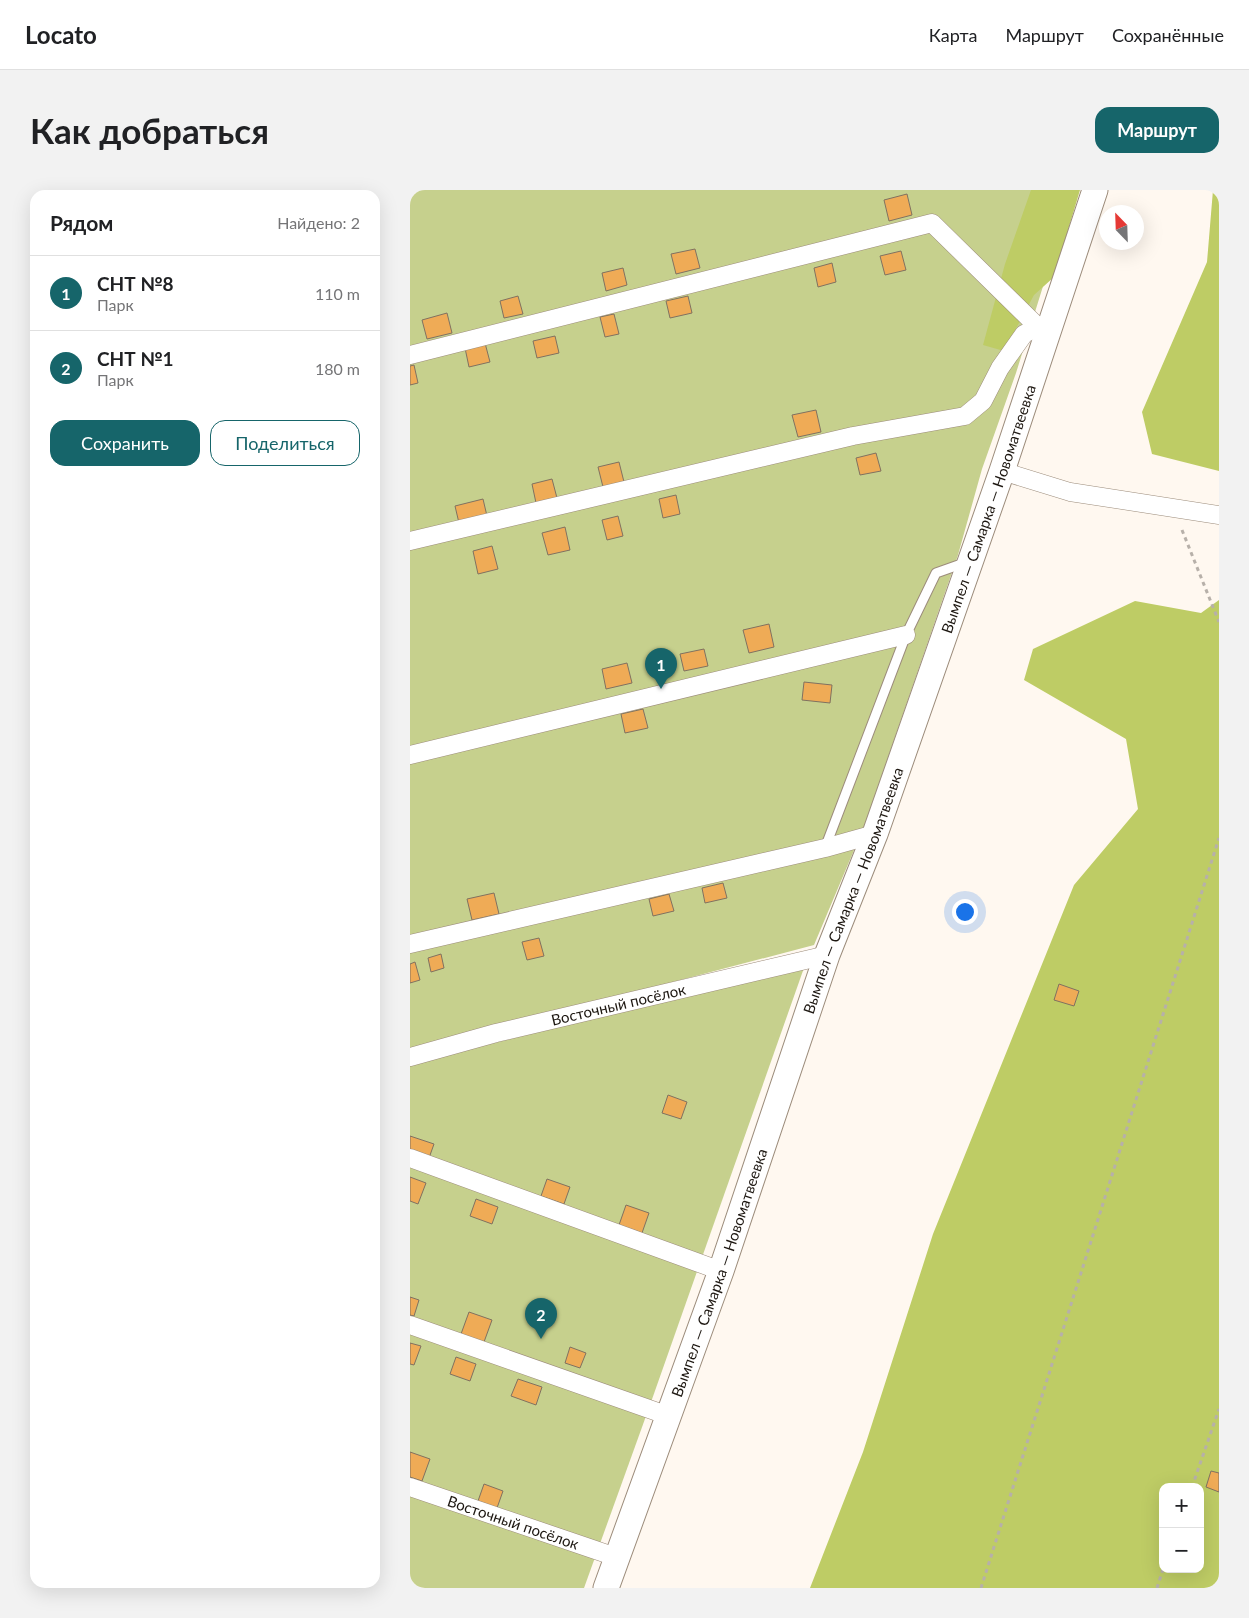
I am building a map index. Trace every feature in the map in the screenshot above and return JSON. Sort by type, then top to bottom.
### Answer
[{"type":"main road","name":"Вымпел — Самарка — Новоматвеевка","points":[[606,1588],[722,1271],[827,956],[874,834],[1002,471],[1044,328],[1095,190]]},
{"type":"street","points":[[410,355],[932,223],[1044,328]]},
{"type":"street","points":[[410,541],[853,436],[965,416],[983,401],[1000,368],[1024,334],[1044,328]]},
{"type":"street","points":[[1002,471],[1070,492],[1219,515]]},
{"type":"street","points":[[410,755],[906,635]]},
{"type":"street","points":[[410,944],[825,848],[874,834]]},
{"type":"street","name":"Восточный посёлок","points":[[410,1057],[496,1033],[827,956]]},
{"type":"street","points":[[410,1158],[722,1271]]},
{"type":"street","points":[[410,1325],[669,1416]]},
{"type":"street","name":"Восточный посёлок","points":[[410,1487],[616,1557]]},
{"type":"lane","points":[[825,848],[906,635],[936,572],[969,561]]},
{"type":"path","points":[[1173,508],[1219,622]]},
{"type":"path","points":[[981,1588],[1219,838]]},
{"type":"path","points":[[1193,1483],[1219,1409]]},
{"type":"path","points":[[1156,1588],[1162,1573]]},
{"type":"green space","points":[[410,190],[1073,190],[1016,373],[982,469],[958,555],[865,824],[814,945],[410,1051]]},
{"type":"green space","points":[[1031,190],[1080,190],[1054,277],[1034,295],[1004,351],[983,345],[1005,264]]},
{"type":"green space","points":[[1213,190],[1219,190],[1219,471],[1152,454],[1142,412],[1207,262]]},
{"type":"green space","points":[[1219,600],[1219,1588],[810,1588],[863,1452],[933,1234],[1074,885],[1138,809],[1126,739],[1024,680],[1033,649],[1135,601],[1201,613]]},
{"type":"green space","points":[[805,965],[584,1588],[410,1588],[410,1064]]},
{"type":"building","points":[[907,194],[912,215],[889,221],[884,200]]},
{"type":"building","points":[[695,249],[700,268],[676,274],[671,254]]},
{"type":"building","points":[[901,251],[906,270],[885,275],[880,256]]},
{"type":"building","points":[[832,263],[836,282],[818,287],[814,268]]},
{"type":"building","points":[[623,268],[627,285],[606,291],[602,273]]},
{"type":"building","points":[[518,296],[523,314],[504,318],[500,301]]},
{"type":"building","points":[[688,296],[692,313],[670,318],[666,301]]},
{"type":"building","points":[[447,313],[452,333],[427,339],[422,320]]},
{"type":"building","points":[[614,314],[619,334],[605,337],[600,317]]},
{"type":"building","points":[[555,336],[559,353],[537,358],[533,341]]},
{"type":"building","points":[[485,343],[490,362],[469,367],[465,348]]},
{"type":"building","points":[[414,365],[418,383],[410,385],[410,366]]},
{"type":"building","points":[[816,410],[821,432],[798,437],[792,415]]},
{"type":"building","points":[[876,453],[881,471],[860,475],[856,458]]},
{"type":"building","points":[[619,462],[624,482],[603,487],[598,467]]},
{"type":"building","points":[[552,479],[557,498],[536,503],[532,484]]},
{"type":"building","points":[[676,495],[680,514],[663,518],[659,499]]},
{"type":"building","points":[[483,499],[487,516],[459,523],[455,506]]},
{"type":"building","points":[[618,516],[623,536],[607,540],[602,520]]},
{"type":"building","points":[[565,527],[570,550],[548,555],[542,533]]},
{"type":"building","points":[[492,546],[498,569],[478,574],[473,551]]},
{"type":"building","points":[[769,624],[774,647],[749,653],[743,630]]},
{"type":"building","points":[[704,649],[708,666],[684,671],[680,654]]},
{"type":"building","points":[[627,663],[632,683],[606,689],[602,669]]},
{"type":"building","points":[[804,682],[832,685],[830,703],[802,700]]},
{"type":"building","points":[[643,709],[648,728],[625,733],[621,714]]},
{"type":"building","points":[[723,883],[727,898],[705,903],[702,888]]},
{"type":"building","points":[[494,893],[499,914],[472,920],[467,899]]},
{"type":"building","points":[[669,894],[674,911],[653,916],[649,899]]},
{"type":"building","points":[[539,938],[544,956],[527,960],[522,942]]},
{"type":"building","points":[[441,954],[444,968],[431,972],[428,958]]},
{"type":"building","points":[[415,962],[420,980],[410,983],[410,964]]},
{"type":"building","points":[[1059,984],[1079,991],[1074,1006],[1054,1000]]},
{"type":"building","points":[[668,1095],[687,1102],[681,1119],[662,1113]]},
{"type":"building","points":[[410,1136],[434,1144],[429,1158],[410,1152]]},
{"type":"building","points":[[410,1177],[426,1183],[418,1204],[410,1201]]},
{"type":"building","points":[[547,1179],[570,1187],[564,1204],[541,1196]]},
{"type":"building","points":[[476,1199],[498,1207],[492,1224],[470,1216]]},
{"type":"building","points":[[626,1205],[649,1213],[642,1233],[619,1225]]},
{"type":"building","points":[[410,1297],[419,1300],[414,1316],[410,1315]]},
{"type":"building","points":[[469,1312],[492,1320],[484,1342],[461,1334]]},
{"type":"building","points":[[410,1343],[421,1346],[414,1365],[410,1364]]},
{"type":"building","points":[[570,1347],[586,1353],[580,1368],[565,1363]]},
{"type":"building","points":[[456,1357],[476,1364],[470,1381],[450,1374]]},
{"type":"building","points":[[518,1379],[542,1387],[536,1405],[511,1396]]},
{"type":"building","points":[[410,1452],[430,1459],[422,1481],[410,1477]]},
{"type":"building","points":[[1211,1471],[1219,1473],[1219,1492],[1206,1487]]},
{"type":"building","points":[[484,1484],[503,1491],[497,1508],[478,1501]]},
{"type":"place","name":"СНТ №8","points":[[661,689]]},
{"type":"place","name":"СНТ №1","points":[[541,1339]]}]
